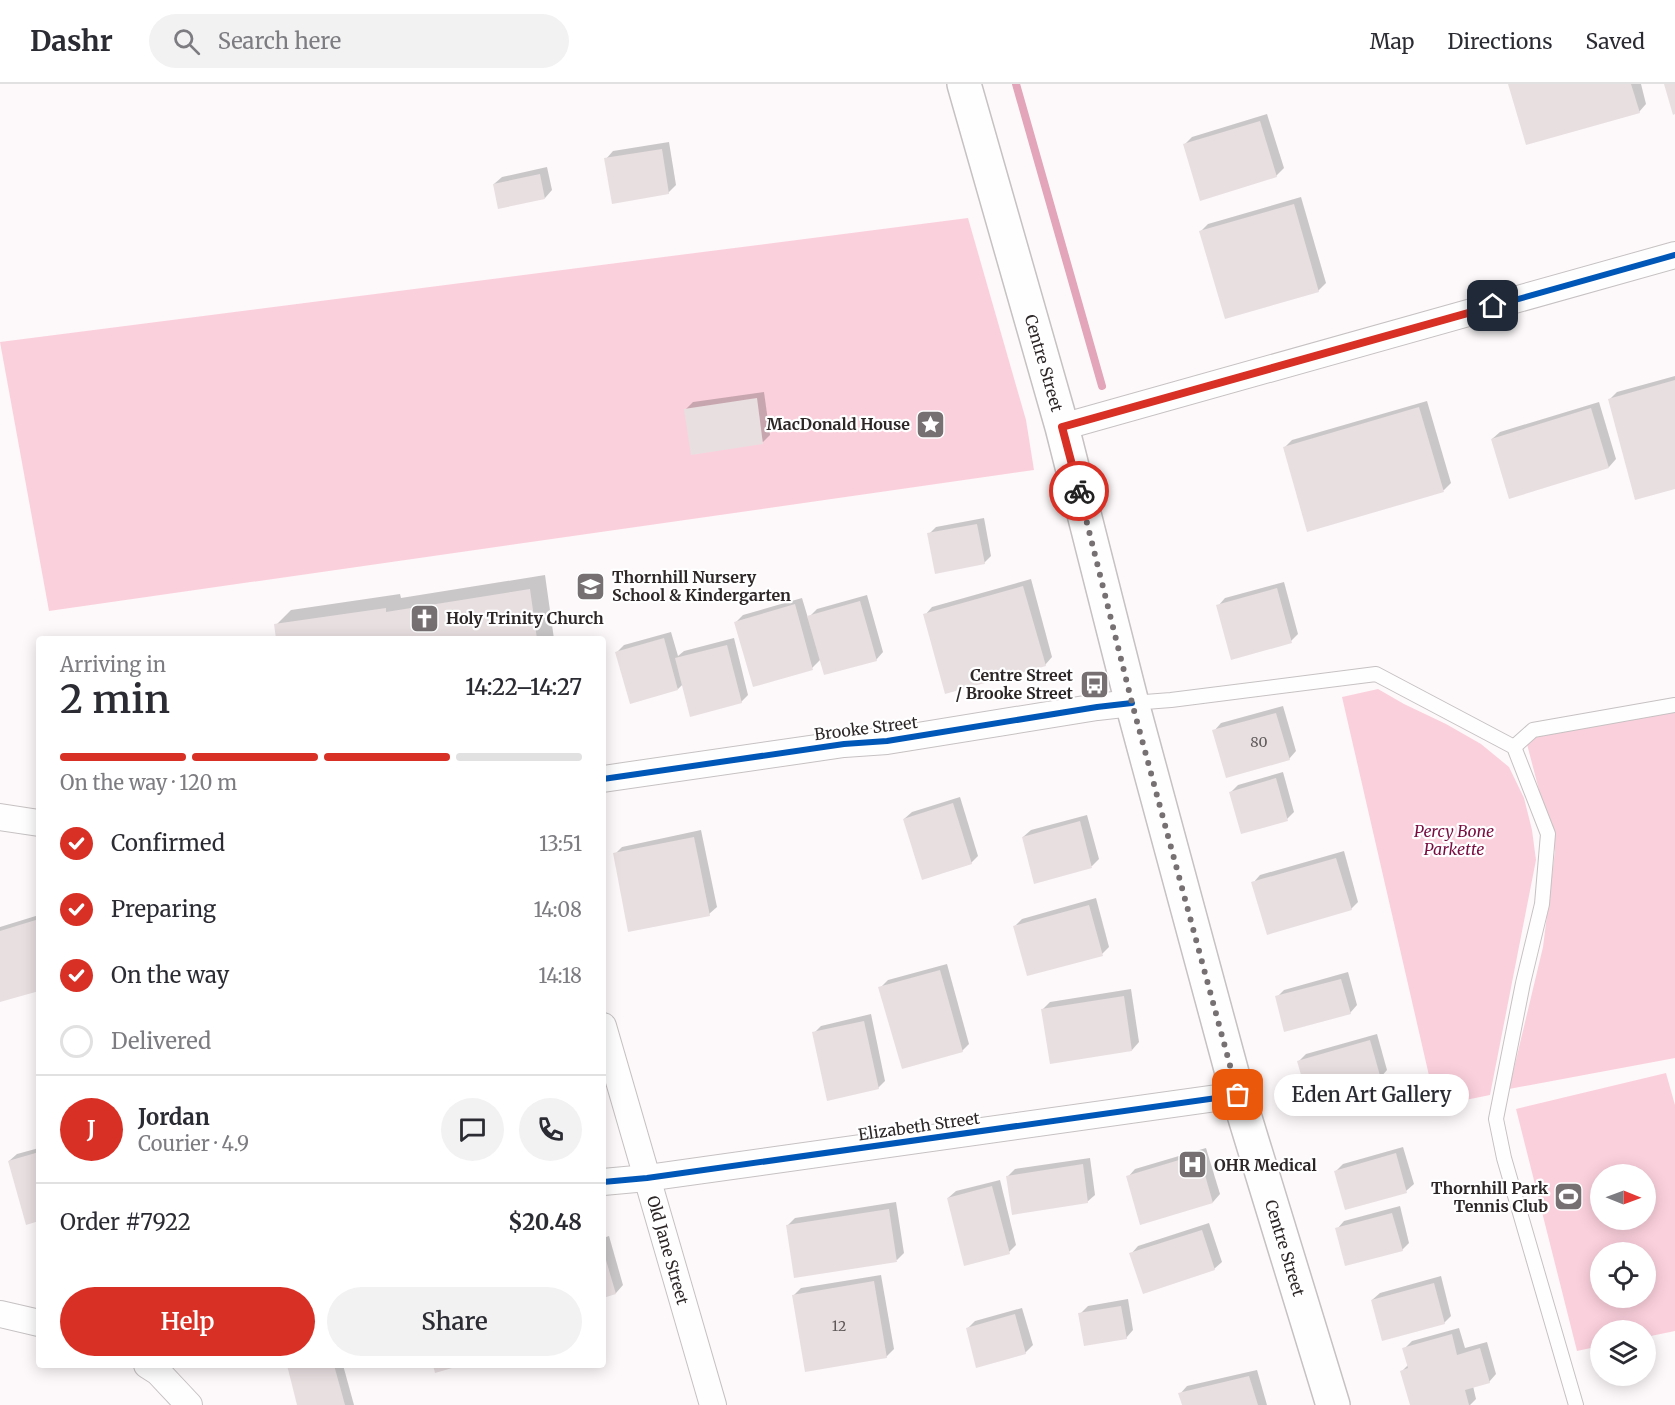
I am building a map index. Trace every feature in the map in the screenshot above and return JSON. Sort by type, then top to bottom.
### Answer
[{"type":"main road","name":"Centre Street","points":[[964,84],[1062,427],[1132,703],[1238,1095],[1333,1405]]},
{"type":"street","points":[[1062,427],[1675,255]]},
{"type":"street","name":"Brooke Street","points":[[606,779],[844,744],[887,741],[1132,703]]},
{"type":"street","points":[[0,817],[36,823]]},
{"type":"street","name":"Old Jane Street","points":[[606,1036],[713,1405]]},
{"type":"street","name":"Elizabeth Street","points":[[606,1182],[647,1178],[1238,1095]]},
{"type":"street","points":[[0,1314],[36,1322]]},
{"type":"street","points":[[152,1368],[189,1405]]},
{"type":"lane","points":[[1132,703],[1376,674],[1514,747],[1548,834],[1542,904],[1523,983],[1496,1119],[1504,1158],[1575,1405]]},
{"type":"lane","points":[[1514,747],[1533,730],[1675,705]]},
{"type":"green space","points":[[968,218],[1026,420],[1034,470],[49,611],[0,342]]},
{"type":"green space","name":"Percy Bone Parkette","points":[[1378,689],[1481,744],[1509,767],[1524,798],[1536,860],[1490,1095],[1436,1106],[1342,697]]},
{"type":"green space","points":[[1675,706],[1675,1058],[1509,1089],[1543,947],[1555,851],[1523,729]]},
{"type":"green space","name":"Thornhill Park Tennis Club","points":[[1666,1073],[1675,1105],[1675,1331],[1656,1335],[1656,1320],[1590,1320],[1590,1348],[1577,1351],[1516,1109]]},
{"type":"building","points":[[1508,84],[1631,84],[1640,113],[1526,145]]},
{"type":"building","points":[[1664,84],[1675,84],[1675,114],[1673,115]]},
{"type":"building","points":[[1260,121],[1277,177],[1200,201],[1183,144]]},
{"type":"building","points":[[662,149],[669,194],[612,204],[604,158]]},
{"type":"building","points":[[540,174],[545,199],[498,209],[493,184]]},
{"type":"building","points":[[1294,204],[1319,292],[1225,319],[1199,231]]},
{"type":"building","points":[[1675,380],[1675,489],[1635,500],[1608,399]]},
{"type":"building","points":[[757,398],[763,444],[691,455],[684,409]]},
{"type":"building","points":[[1419,407],[1444,492],[1307,532],[1283,447]]},
{"type":"building","points":[[1591,408],[1609,468],[1509,499],[1491,439]]},
{"type":"building","points":[[977,524],[985,564],[935,574],[927,533]]},
{"type":"building","points":[[1023,586],[1046,666],[945,694],[923,614]]},
{"type":"building","points":[[1277,588],[1292,643],[1231,660],[1216,605]]},
{"type":"building","name":"Holy Trinity Church","points":[[530,589],[537,636],[276,636],[274,624],[386,608],[386,612]]},
{"type":"building","points":[[860,601],[877,661],[824,675],[807,616]]},
{"type":"building","points":[[795,604],[813,670],[753,687],[734,622]]},
{"type":"building","points":[[664,638],[678,690],[630,704],[615,652]]},
{"type":"building","points":[[727,645],[742,703],[690,717],[675,658]]},
{"type":"building","points":[[1276,713],[1290,760],[1226,778],[1212,730]]},
{"type":"building","points":[[1276,778],[1288,821],[1241,834],[1229,792]]},
{"type":"building","points":[[953,803],[972,864],[922,880],[903,819]]},
{"type":"building","points":[[1080,821],[1092,868],[1034,884],[1022,837]]},
{"type":"building","points":[[694,837],[710,916],[628,932],[613,853]]},
{"type":"building","points":[[1336,858],[1352,910],[1267,935],[1251,882]]},
{"type":"building","points":[[1089,905],[1103,956],[1027,976],[1013,926]]},
{"type":"building","points":[[36,920],[36,992],[0,1002],[0,931]]},
{"type":"building","points":[[940,970],[963,1052],[902,1069],[878,987]]},
{"type":"building","points":[[1341,979],[1351,1014],[1284,1032],[1275,996]]},
{"type":"building","points":[[1124,996],[1132,1051],[1050,1064],[1041,1009]]},
{"type":"building","points":[[864,1021],[879,1089],[827,1101],[812,1032]]},
{"type":"building","points":[[1370,1040],[1381,1079],[1308,1099],[1297,1061]]},
{"type":"building","points":[[36,1153],[36,1222],[26,1225],[8,1161]]},
{"type":"building","points":[[1396,1153],[1407,1193],[1345,1210],[1334,1171]]},
{"type":"building","points":[[1199,1154],[1213,1203],[1140,1225],[1126,1176]]},
{"type":"building","points":[[1083,1164],[1088,1203],[1012,1215],[1006,1176]]},
{"type":"building","points":[[992,1186],[1010,1254],[964,1266],[947,1198]]},
{"type":"building","points":[[889,1209],[897,1262],[794,1278],[786,1225]]},
{"type":"building","points":[[1392,1213],[1403,1251],[1345,1266],[1335,1228]]},
{"type":"building","points":[[1202,1230],[1215,1270],[1143,1294],[1129,1253]]},
{"type":"building","points":[[606,1260],[616,1294],[606,1297]]},
{"type":"building","points":[[874,1281],[887,1358],[805,1372],[792,1295]]},
{"type":"building","points":[[1434,1283],[1445,1324],[1382,1341],[1371,1300]]},
{"type":"building","points":[[1121,1306],[1127,1339],[1084,1346],[1078,1313]]},
{"type":"building","points":[[1015,1314],[1026,1354],[976,1368],[966,1328]]},
{"type":"building","points":[[1452,1334],[1457,1355],[1480,1348],[1490,1383],[1465,1390],[1469,1405],[1410,1405],[1400,1371],[1408,1368],[1402,1348]]},
{"type":"building","points":[[288,1368],[335,1368],[345,1405],[297,1405]]},
{"type":"building","points":[[434,1368],[452,1368],[435,1373]]},
{"type":"building","points":[[1249,1376],[1258,1405],[1182,1405],[1178,1393]]},
{"type":"waterway","points":[[1016,84],[1102,386]]},
{"type":"cycle path","points":[[1062,427],[1675,255]]},
{"type":"cycle path","points":[[606,779],[844,744],[887,741],[1132,703]]},
{"type":"cycle path","points":[[606,1182],[647,1178],[1238,1095]]},
{"type":"way so far","points":[[1079,491],[1132,703],[1238,1095]]},
{"type":"place","name":"MacDonald House","points":[[931,424]]},
{"type":"place","name":"Thornhill Nursery School & Kindergarten","points":[[591,586]]},
{"type":"place","name":"Holy Trinity Church","points":[[425,618]]},
{"type":"place","name":"Centre Street / Brooke Street","points":[[1094,684]]},
{"type":"place","name":"Eden Art Gallery","points":[[1238,1095]]},
{"type":"place","name":"OHR Medical","points":[[1193,1165]]},
{"type":"place","name":"Thornhill Park Tennis Club","points":[[1569,1197]]},
{"type":"route","points":[[1079,491],[1062,427],[1493,306]]}]
